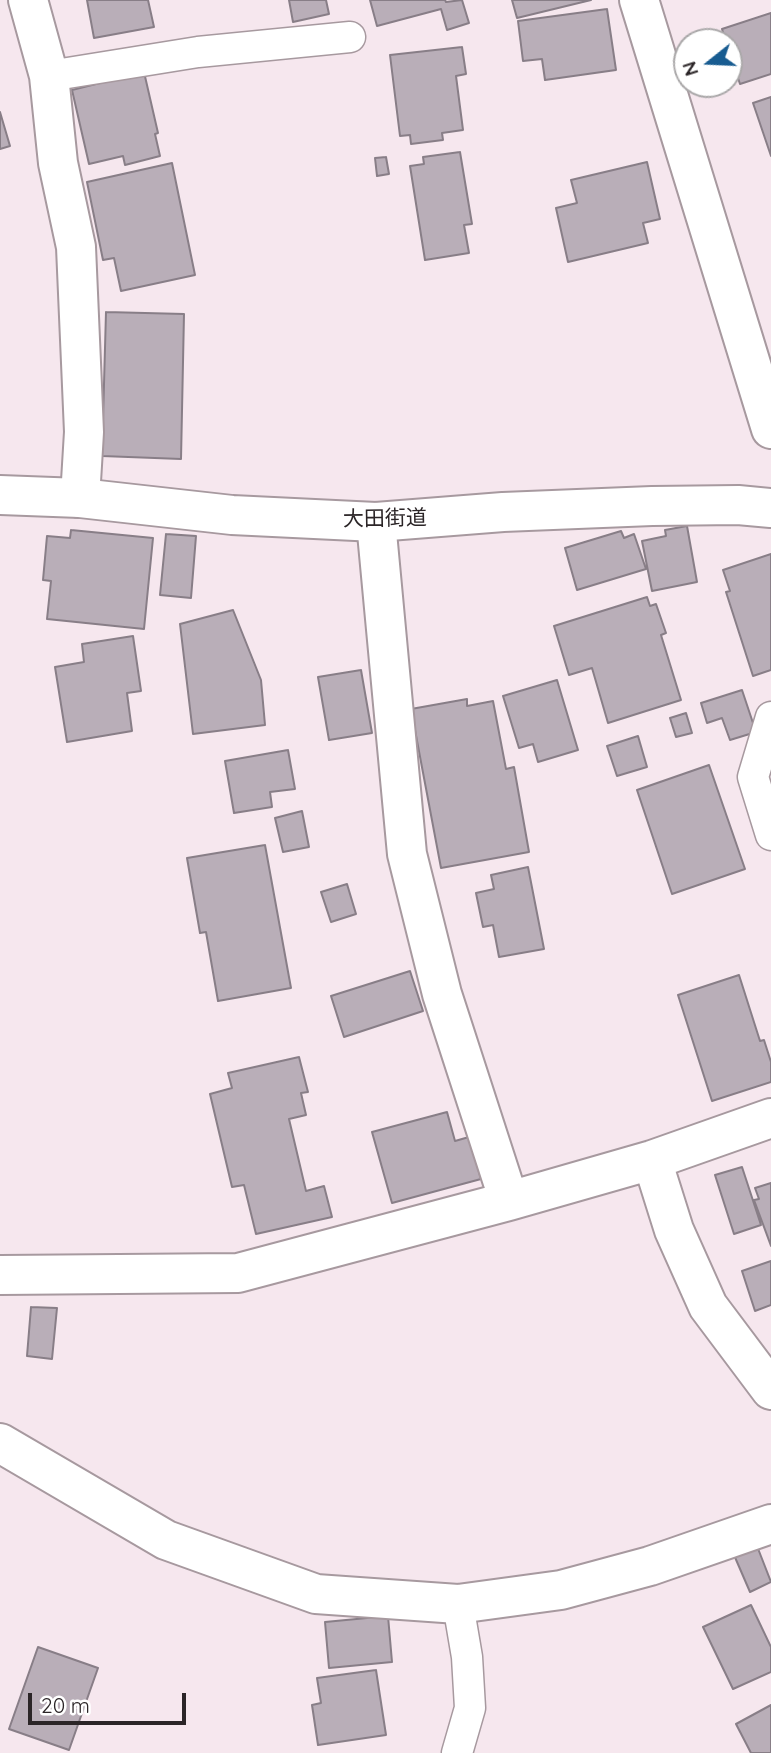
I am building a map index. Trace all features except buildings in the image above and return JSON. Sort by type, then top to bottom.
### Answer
[{"type":"street","points":[[28,0],[49,76],[58,163],[76,247],[84,432],[79,498]]},
{"type":"street","points":[[639,0],[771,429]]},
{"type":"street","name":"大田街道","points":[[0,495],[79,498],[232,515],[376,522],[502,512],[652,506],[737,505],[771,508]]},
{"type":"street","points":[[376,522],[407,854],[442,994],[509,1201]]},
{"type":"street","points":[[0,1275],[238,1273],[652,1160],[771,1118]]},
{"type":"street","points":[[652,1160],[674,1230],[708,1306],[771,1390]]},
{"type":"street","points":[[0,1443],[166,1540],[316,1594],[458,1604],[561,1590],[650,1566],[771,1524]]},
{"type":"lane","points":[[49,76],[198,52],[350,37]]},
{"type":"lane","points":[[771,717],[753,777],[771,835]]},
{"type":"lane","points":[[457,1753],[470,1708],[467,1657],[458,1604]]}]
